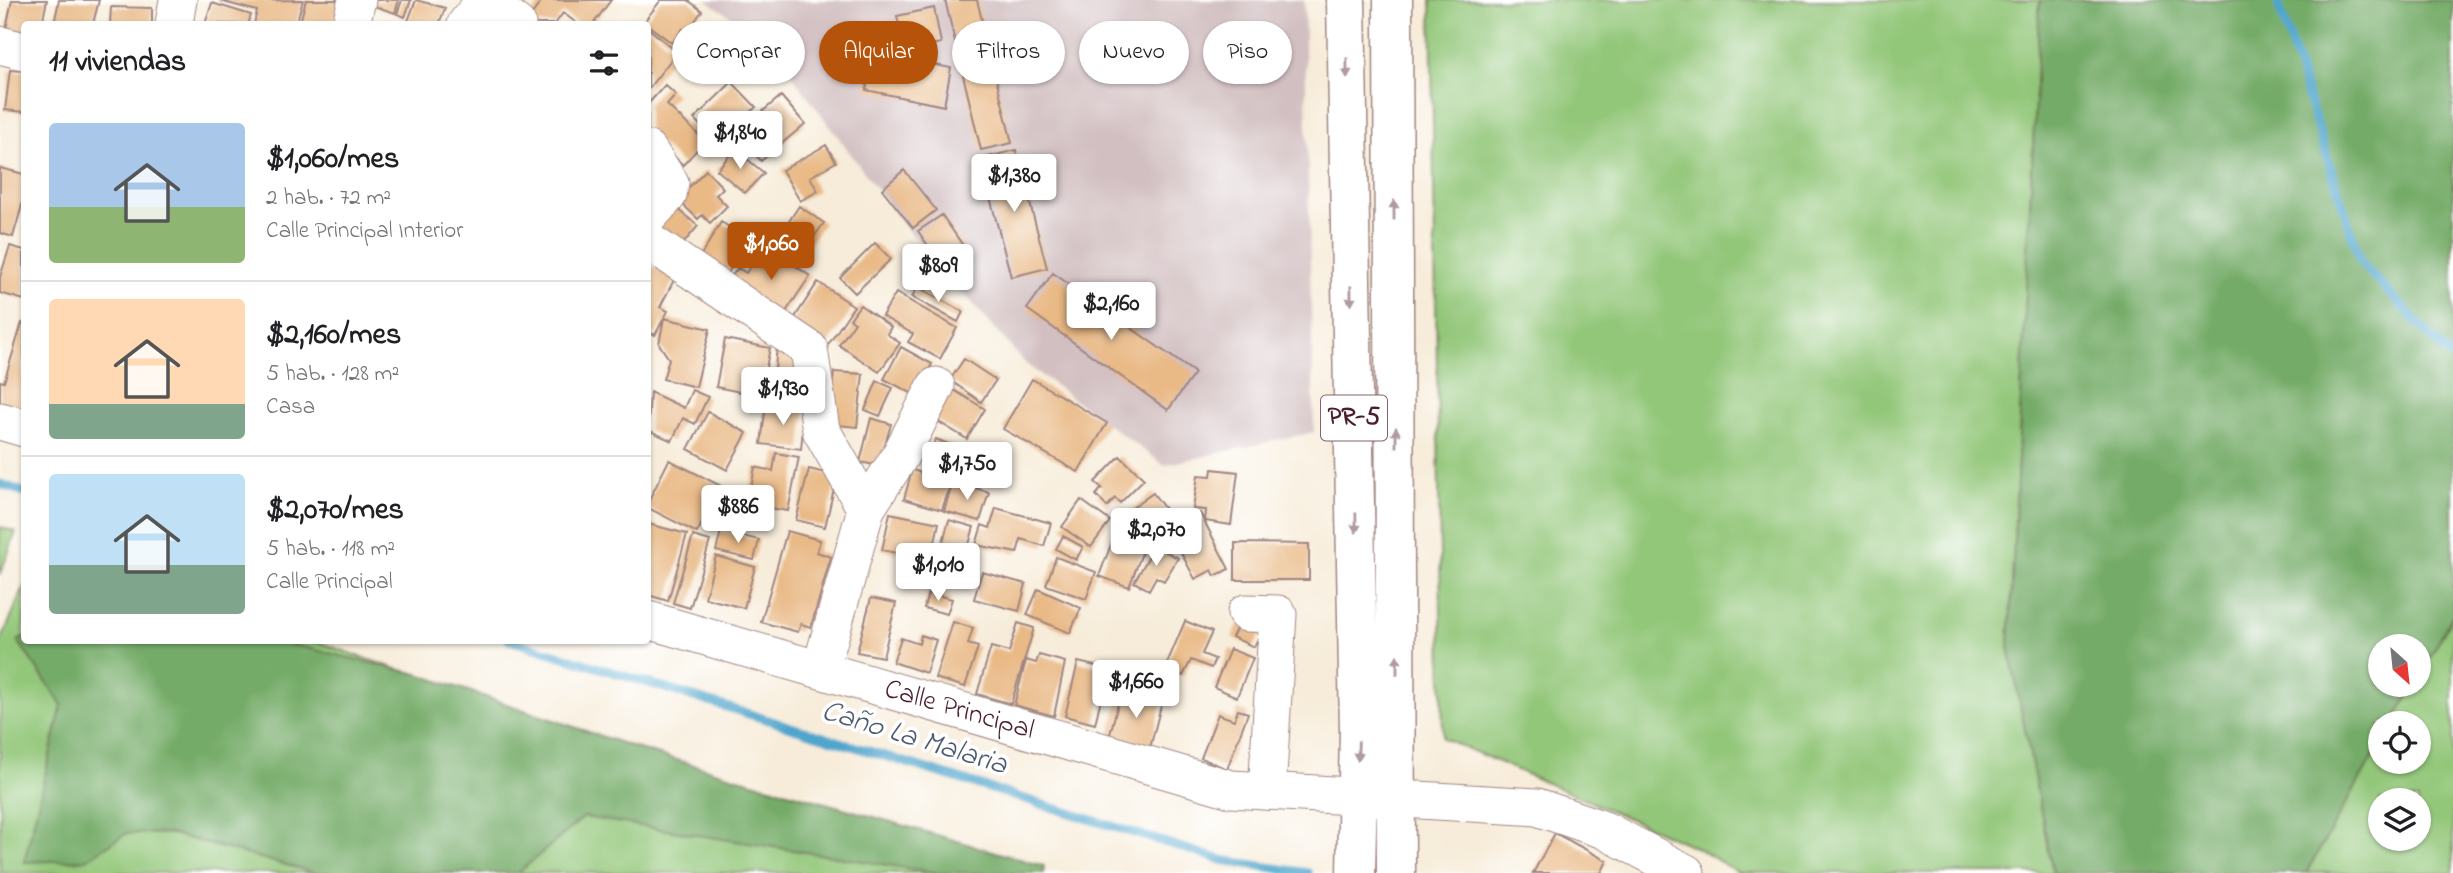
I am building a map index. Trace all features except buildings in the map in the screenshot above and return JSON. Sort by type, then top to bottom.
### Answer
[{"type":"main road","name":"PR-5","points":[[1346,0],[1359,717],[1356,855]]},
{"type":"main road","name":"PR-5","points":[[1393,0],[1396,873]]},
{"type":"street","points":[[174,21],[178,0]]},
{"type":"street","points":[[352,21],[357,0]]},
{"type":"street","points":[[468,21],[477,10],[496,9],[513,21]]},
{"type":"street","points":[[0,45],[21,50]]},
{"type":"street","points":[[651,154],[670,183],[668,195],[651,214]]},
{"type":"street","points":[[651,243],[809,349],[821,430],[866,509]]},
{"type":"street","points":[[821,668],[866,509],[900,456],[936,386]]},
{"type":"street","points":[[0,421],[21,427]]},
{"type":"street","points":[[1246,613],[1278,614],[1267,791]]},
{"type":"street","name":"Calle Principal","points":[[651,621],[1231,789],[1357,797],[1397,814],[1537,807],[1604,830],[1686,873]]},
{"type":"shaded area","points":[[706,0],[1304,0],[1314,432],[1164,465],[1026,364],[902,223],[799,84],[805,84],[805,21],[738,21]]},
{"type":"green space","points":[[1431,0],[2040,0],[2009,647],[2053,873],[1739,873],[1697,848],[1443,738]]},
{"type":"green space","points":[[2040,0],[2453,0],[2453,614],[2431,655],[2431,634],[2368,634],[2368,697],[2408,697],[2400,711],[2368,711],[2368,766],[2306,873],[2053,873],[2009,647]]},
{"type":"green space","points":[[0,527],[16,532],[0,575]]},
{"type":"green space","points":[[21,593],[21,644],[324,644],[993,873],[0,873],[0,644]]},
{"type":"green space","points":[[2453,614],[2453,873],[2306,873],[2368,766],[2368,774],[2431,774],[2431,711],[2400,711],[2408,697],[2431,697],[2431,655]]},
{"type":"green space","points":[[21,638],[21,644],[290,644],[418,674],[642,750],[1044,866],[1043,873],[938,873],[584,817],[518,873],[315,873],[172,834],[127,833],[85,860],[24,862],[62,705],[18,641]]},
{"type":"waterway","points":[[2277,0],[2361,263],[2448,355],[2453,356]]},
{"type":"waterway","name":"Caño La Malaria","points":[[0,484],[21,491]]},
{"type":"waterway","name":"Caño La Malaria","points":[[522,644],[1222,860],[1308,873]]}]
